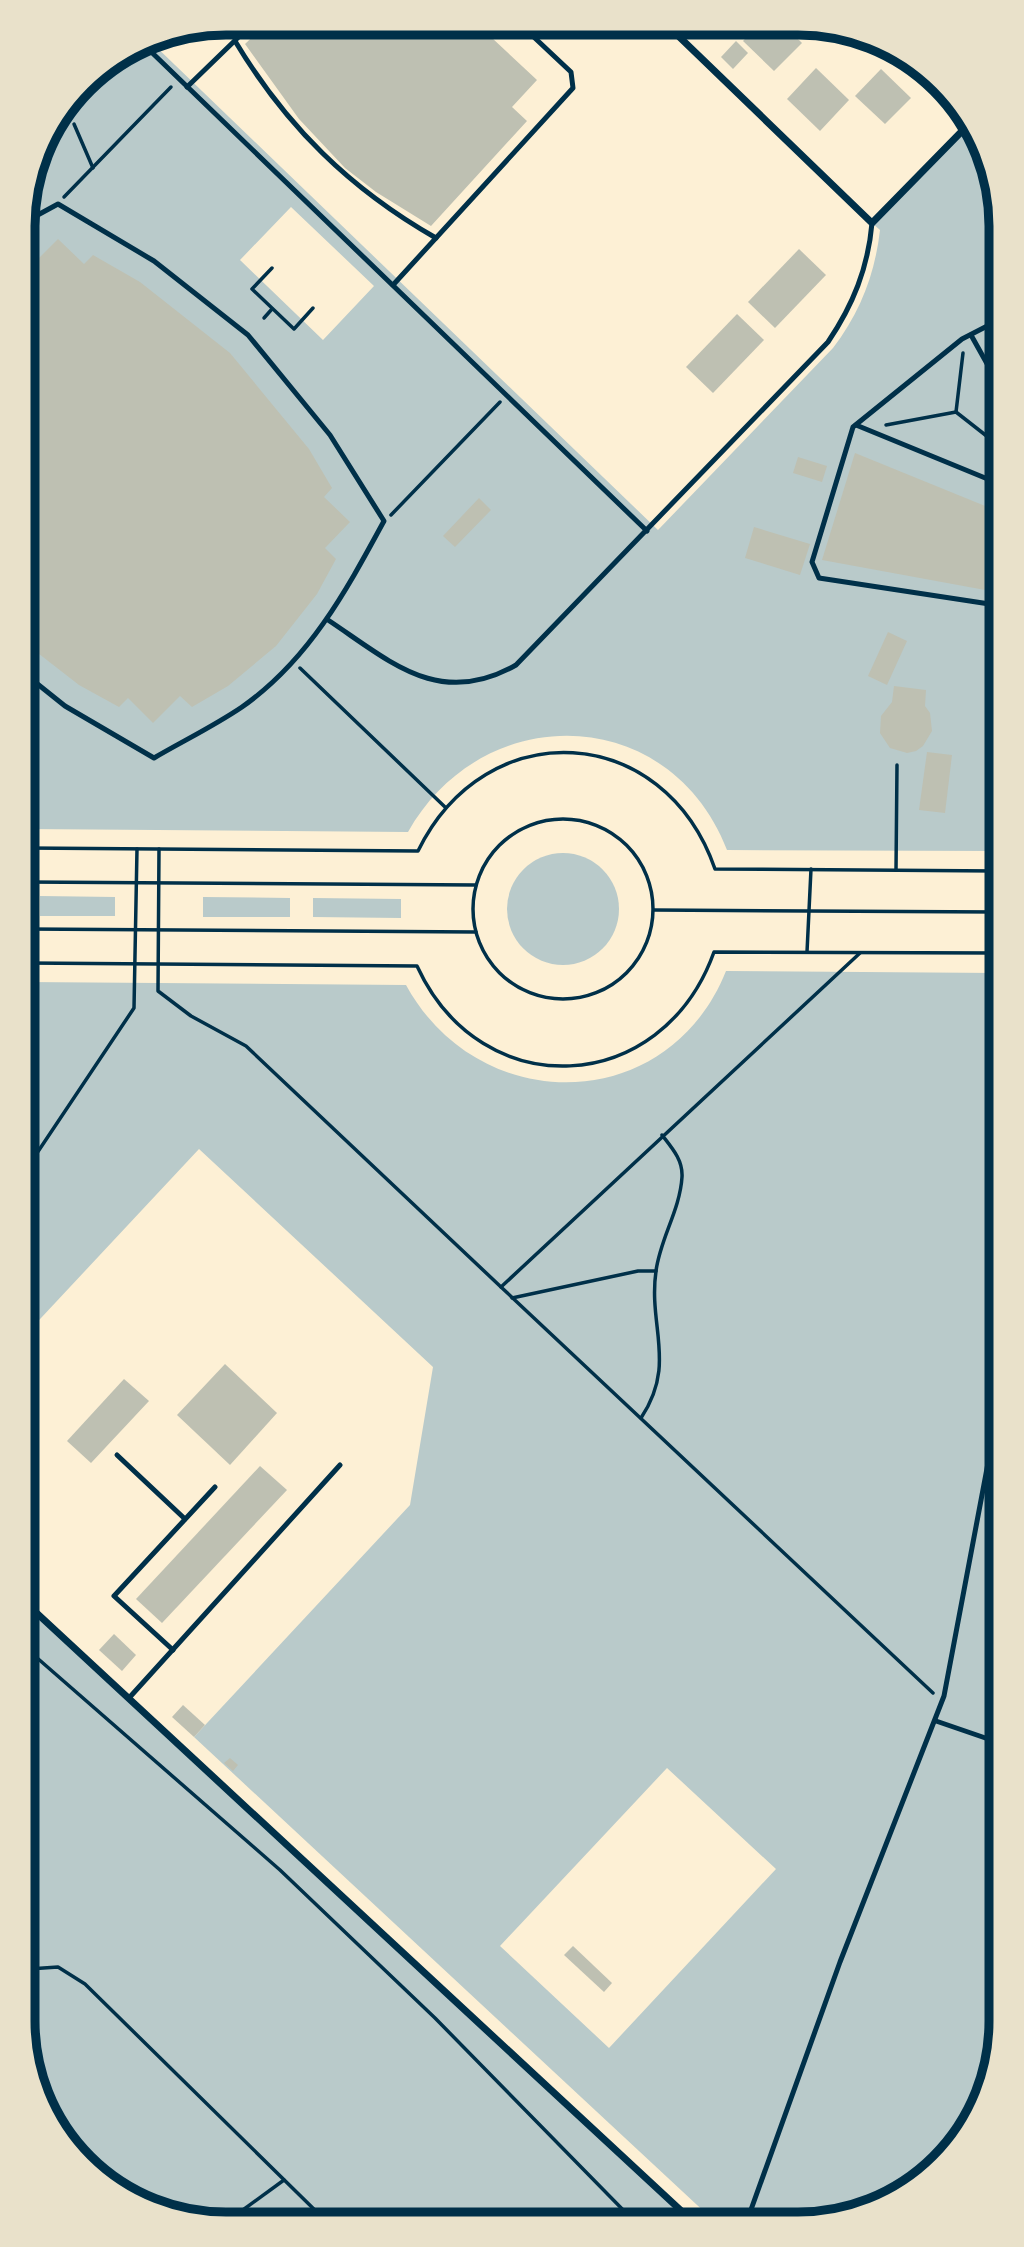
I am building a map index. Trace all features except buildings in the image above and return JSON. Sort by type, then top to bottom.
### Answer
[{"type":"street","points":[[677,35],[872,223],[963,130]]},
{"type":"street","points":[[35,1611],[683,2212]]},
{"type":"lane","points":[[187,87],[241,35]]},
{"type":"lane","points":[[393,285],[573,88],[571,72],[532,35]]},
{"type":"lane","points":[[235,41],[269,95],[335,168],[373,200],[436,238]]},
{"type":"lane","points":[[151,51],[647,531]]},
{"type":"lane","points":[[35,216],[58,204],[154,261],[248,335],[330,435],[384,522],[328,620],[294,663],[243,706],[154,758],[65,706],[35,682]]},
{"type":"lane","points":[[328,620],[415,676],[444,683],[489,678],[527,656],[828,342],[848,311],[859,286],[867,259],[872,223]]},
{"type":"lane","points":[[989,325],[967,336],[856,425],[812,562],[819,578],[989,604]]},
{"type":"lane","points":[[967,336],[989,369]]},
{"type":"lane","points":[[856,425],[989,480]]},
{"type":"lane","points":[[117,1455],[185,1519]]},
{"type":"lane","points":[[750,2212],[840,1962],[943,1701],[989,1458]]},
{"type":"lane","points":[[129,1698],[340,1465]]},
{"type":"lane","points":[[173,1650],[114,1596],[215,1487]]},
{"type":"lane","points":[[936,1721],[989,1739]]},
{"type":"path","points":[[58,204],[179,79]]},
{"type":"path","points":[[74,124],[93,168]]},
{"type":"path","points":[[272,268],[252,289],[294,329],[313,308]]},
{"type":"path","points":[[264,318],[273,309]]},
{"type":"path","points":[[956,412],[967,336]]},
{"type":"path","points":[[384,522],[507,395]]},
{"type":"path","points":[[866,429],[956,412],[989,436]]},
{"type":"path","points":[[294,663],[445,807]]},
{"type":"path","points":[[35,848],[418,851],[445,807],[470,783],[509,762],[551,753],[594,755],[635,769],[671,795],[698,828],[715,869],[989,870]]},
{"type":"path","points":[[896,870],[897,765]]},
{"type":"path","points":[[548,820],[580,820],[609,831],[633,852],[649,879],[654,910],[648,941],[632,968],[608,988],[578,998],[547,998],[517,987],[494,967],[476,932],[473,909],[476,885],[494,851],[519,831],[548,820]]},
{"type":"path","points":[[35,1156],[134,1008],[137,849]]},
{"type":"path","points":[[159,849],[158,992],[191,1016],[246,1046],[943,1701]]},
{"type":"path","points":[[807,952],[811,869]]},
{"type":"path","points":[[35,882],[476,885]]},
{"type":"path","points":[[654,910],[989,912]]},
{"type":"path","points":[[35,929],[476,932]]},
{"type":"path","points":[[35,963],[416,966],[438,1004],[468,1035],[506,1056],[527,1062],[570,1066],[613,1058],[652,1039],[690,1001],[714,952],[989,953]]},
{"type":"path","points":[[501,1287],[860,953]]},
{"type":"path","points":[[641,1418],[654,1399],[660,1381],[656,1271],[682,1178],[681,1161],[662,1135]]},
{"type":"path","points":[[512,1298],[638,1271],[656,1271]]},
{"type":"path","points":[[35,1656],[280,1870],[435,2018],[625,2212]]},
{"type":"path","points":[[35,1969],[58,1968],[85,1984],[317,2212]]},
{"type":"path","points":[[240,2212],[284,2180]]},
{"type":"shaded area","points":[[158,48],[658,530],[843,335],[865,292],[874,262],[880,230],[872,223],[963,130],[982,176],[989,226],[989,851],[727,850],[700,802],[664,766],[621,745],[574,736],[527,740],[481,758],[441,789],[408,832],[35,829],[35,213],[42,176],[50,153],[67,120],[82,100],[120,67]],"holes":[[[291,207],[374,286],[323,340],[240,260]]]},
{"type":"shaded area","points":[[563,853],[585,857],[603,869],[615,887],[619,909],[615,931],[603,949],[585,961],[563,965],[541,961],[523,949],[511,931],[507,909],[511,887],[523,869],[541,857]]},
{"type":"shaded area","points":[[40,896],[115,897],[115,916],[40,916]]},
{"type":"shaded area","points":[[203,897],[290,898],[290,917],[203,917]]},
{"type":"shaded area","points":[[313,898],[401,899],[401,918],[313,917]]},
{"type":"shaded area","points":[[726,971],[989,973],[989,2034],[979,2083],[963,2117],[942,2147],[924,2165],[894,2186],[848,2205],[823,2210],[705,2212],[194,1737],[410,1505],[433,1367],[199,1149],[35,1324],[35,982],[406,985],[438,1029],[479,1059],[524,1077],[572,1082],[619,1074],[662,1053],[699,1019]],"holes":[[[667,1768],[776,1869],[609,2048],[500,1946]]]},
{"type":"shaded area","points":[[35,1613],[681,2212],[201,2210],[164,2202],[141,2192],[100,2165],[82,2147],[61,2117],[42,2071],[37,2046]]}]
